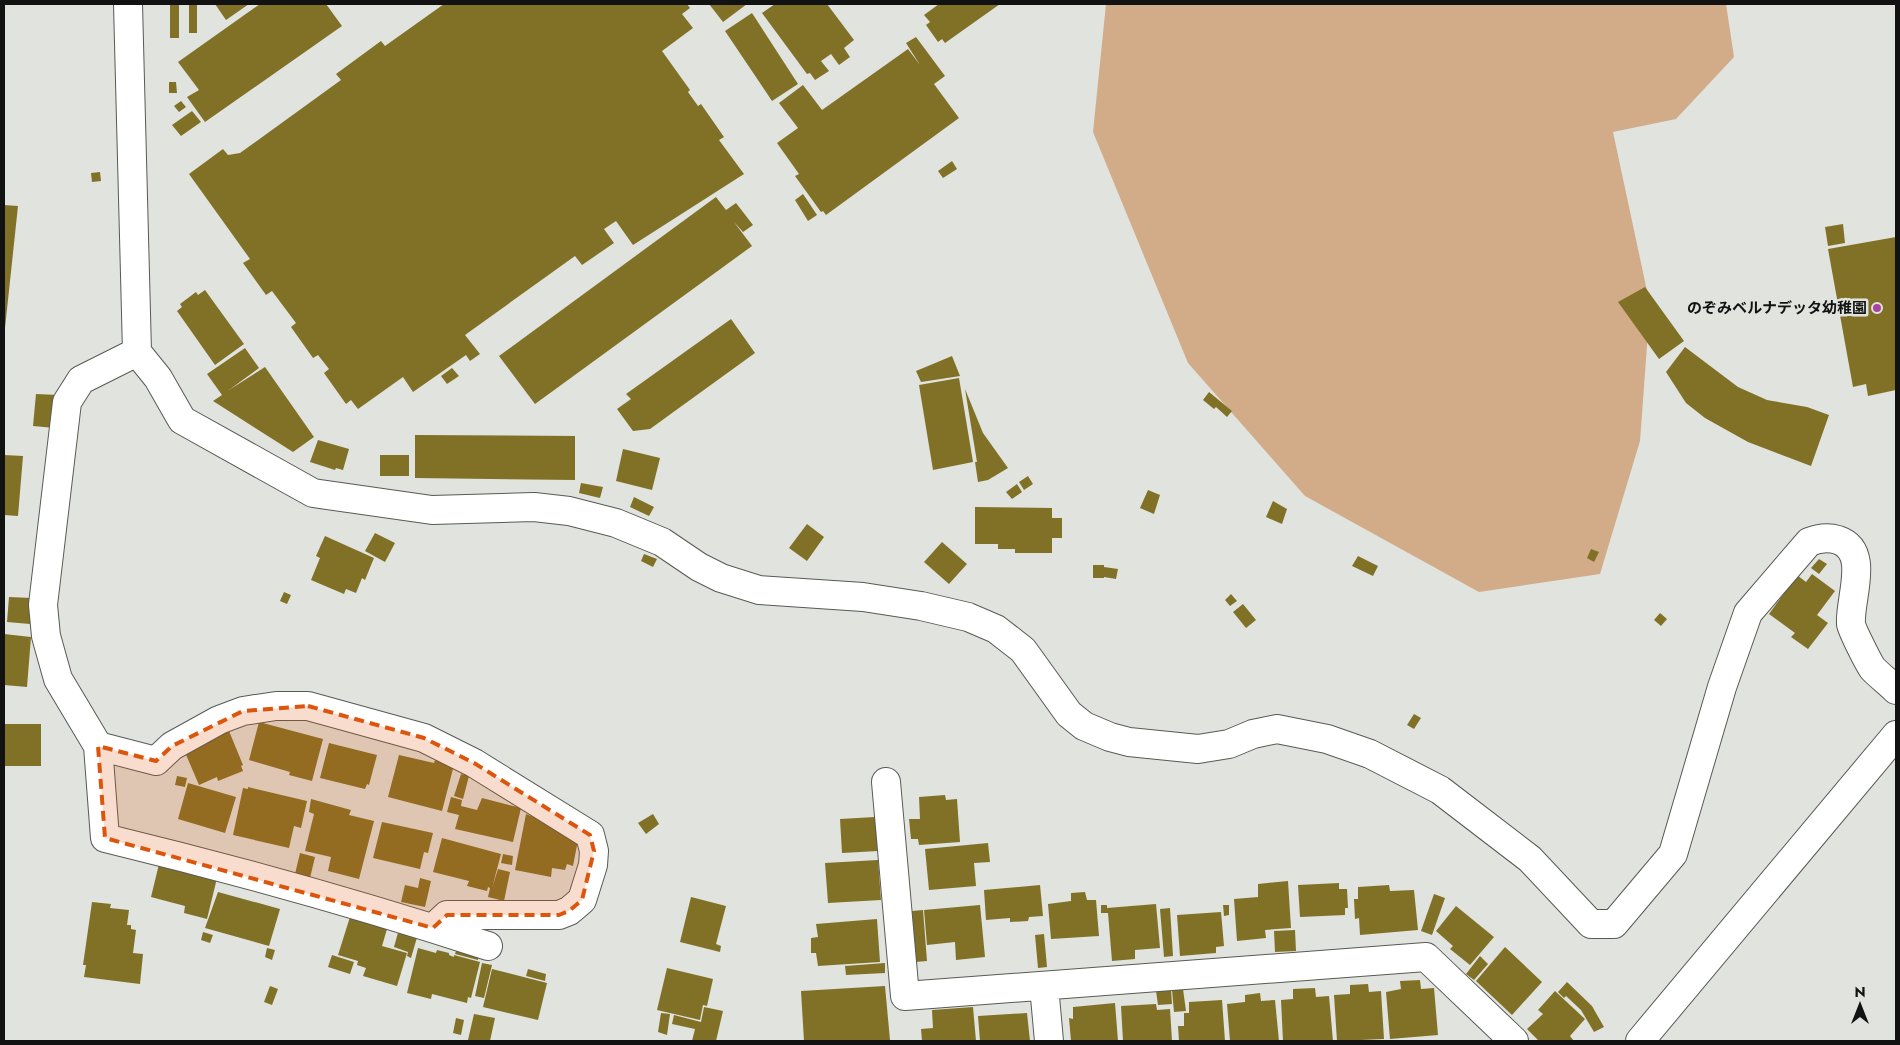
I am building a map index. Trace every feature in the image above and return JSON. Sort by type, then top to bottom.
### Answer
[{"type":"street","points":[[128,4],[137,352],[158,378],[182,420],[313,493],[432,510],[534,506],[569,511],[616,523],[662,542],[699,567],[721,578],[759,590],[863,597],[921,606],[968,617],[996,629],[1023,650],[1069,714],[1084,726],[1110,737],[1129,742],[1198,749],[1229,744],[1253,734],[1277,730],[1326,739],[1370,754],[1440,790],[1530,859],[1591,924],[1614,924],[1674,854],[1722,687],[1748,614],[1809,542],[1820,538],[1834,539],[1845,542],[1853,551],[1856,564],[1851,626],[1872,668],[1896,690]]},
{"type":"street","points":[[137,352],[81,380],[67,402],[43,605],[46,636],[58,679],[98,746],[104,838],[169,854],[433,928],[488,946]]},
{"type":"street","points":[[98,746],[156,761],[172,746],[219,720],[243,711],[276,706],[308,706],[424,738],[474,763],[590,835],[594,851],[592,865],[582,900],[569,911],[559,916],[447,915],[433,928]]},
{"type":"street","points":[[1640,1041],[1896,735]]},
{"type":"street","points":[[886,782],[905,996],[1426,957],[1514,1041]]},
{"type":"street","points":[[1044,986],[1049,1041]]},
{"type":"highlighted area","points":[[308,706],[424,738],[474,763],[590,835],[594,851],[582,900],[569,911],[559,915],[447,915],[433,928],[105,838],[98,746],[156,761],[172,746],[243,711]]},
{"type":"shaded area","points":[[1106,4],[1726,4],[1734,57],[1676,119],[1613,132],[1650,305],[1640,441],[1600,574],[1479,592],[1305,496],[1188,363],[1093,132]]},
{"type":"building","points":[[170,4],[179,4],[179,38],[170,38]]},
{"type":"building","points":[[189,4],[197,4],[197,33],[189,33]]},
{"type":"building","points":[[215,4],[249,4],[226,20]]},
{"type":"building","points":[[260,4],[326,4],[342,26],[205,122],[187,97],[199,90],[178,62]]},
{"type":"building","points":[[444,4],[687,4],[690,8],[682,14],[693,28],[662,51],[690,90],[688,92],[698,106],[701,104],[724,137],[719,140],[744,174],[633,245],[616,221],[604,229],[614,243],[582,265],[575,256],[465,335],[480,354],[470,361],[466,355],[413,392],[403,377],[358,409],[351,400],[346,404],[324,373],[329,369],[318,355],[313,358],[291,327],[296,323],[272,291],[266,295],[243,263],[250,259],[189,174],[223,149],[228,155],[240,153],[341,80],[336,74],[381,41],[385,46]]},
{"type":"building","points":[[709,4],[747,4],[723,22]]},
{"type":"building","points":[[775,4],[827,4],[854,40],[844,48],[850,57],[839,65],[831,54],[821,61],[829,71],[815,80],[810,73],[807,74],[762,13]]},
{"type":"building","points":[[939,4],[1000,4],[945,43],[942,39],[938,42],[926,25],[930,22],[924,15]]},
{"type":"building","points":[[752,13],[798,84],[772,101],[725,31]]},
{"type":"building","points":[[916,37],[945,76],[934,84],[959,118],[826,215],[823,211],[821,212],[795,176],[799,174],[777,143],[798,128],[779,103],[803,85],[822,110],[908,49],[920,65],[906,43]]},
{"type":"building","points":[[169,82],[176,82],[177,93],[169,93]]},
{"type":"building","points":[[181,101],[186,107],[179,112],[174,106]]},
{"type":"building","points":[[192,111],[201,122],[181,136],[172,125]]},
{"type":"building","points":[[952,161],[957,169],[943,178],[938,171]]},
{"type":"building","points":[[100,172],[101,181],[92,182],[91,173]]},
{"type":"building","points":[[803,194],[817,215],[808,221],[795,200]]},
{"type":"building","points":[[716,197],[726,210],[736,203],[753,225],[743,232],[734,222],[752,246],[535,404],[499,356]]},
{"type":"building","points":[[4,205],[18,206],[5,328],[4,328]]},
{"type":"building","points":[[1843,224],[1845,243],[1828,246],[1825,227]]},
{"type":"building","points":[[1896,237],[1896,390],[1868,396],[1866,384],[1853,387],[1828,249]]},
{"type":"building","points":[[1645,287],[1684,341],[1659,359],[1618,302]]},
{"type":"building","points":[[205,290],[244,344],[215,365],[177,311],[182,307],[180,304],[196,292],[198,295]]},
{"type":"building","points":[[731,319],[755,353],[650,429],[633,431],[617,409],[631,399],[626,394]]},
{"type":"building","points":[[1685,347],[1738,387],[1767,400],[1807,407],[1829,415],[1811,466],[1748,442],[1705,418],[1686,403],[1666,372]]},
{"type":"building","points":[[245,348],[259,368],[229,390],[265,367],[314,437],[293,452],[213,401],[222,395],[207,374]]},
{"type":"building","points":[[952,356],[960,376],[921,382],[916,371]]},
{"type":"building","points":[[452,368],[459,376],[447,384],[441,376]]},
{"type":"building","points":[[959,378],[973,462],[933,470],[919,385]]},
{"type":"building","points":[[965,389],[983,433],[1008,468],[988,480],[978,482],[975,462],[977,462]]},
{"type":"building","points":[[1209,392],[1232,411],[1227,417],[1216,407],[1214,409],[1203,400]]},
{"type":"building","points":[[36,394],[58,395],[55,428],[33,426]]},
{"type":"building","points":[[415,435],[575,436],[575,480],[415,478]]},
{"type":"building","points":[[318,440],[349,449],[343,470],[336,468],[335,470],[310,462]]},
{"type":"building","points":[[623,449],[660,458],[652,490],[616,481]]},
{"type":"building","points":[[4,455],[23,456],[18,516],[4,515]]},
{"type":"building","points":[[380,455],[409,455],[409,476],[380,476]]},
{"type":"building","points":[[1028,476],[1033,484],[1024,490],[1019,482]]},
{"type":"building","points":[[581,483],[603,487],[600,498],[579,493]]},
{"type":"building","points":[[1017,484],[1022,492],[1012,499],[1006,492]]},
{"type":"building","points":[[1148,490],[1160,495],[1154,514],[1140,508]]},
{"type":"building","points":[[634,497],[654,507],[649,516],[630,507]]},
{"type":"building","points":[[1273,501],[1287,509],[1282,524],[1266,517]]},
{"type":"building","points":[[975,507],[1052,508],[1052,518],[1062,518],[1062,538],[1052,538],[1052,553],[1015,553],[1015,549],[998,549],[998,544],[975,544]]},
{"type":"building","points":[[807,524],[824,537],[807,561],[789,548]]},
{"type":"building","points":[[375,533],[395,543],[385,562],[365,551]]},
{"type":"building","points":[[325,536],[374,558],[365,580],[362,578],[356,593],[346,589],[344,594],[311,580],[320,558],[316,556]]},
{"type":"building","points":[[942,542],[967,564],[949,584],[924,562]]},
{"type":"building","points":[[1591,549],[1599,552],[1594,562],[1587,558]]},
{"type":"building","points":[[644,554],[657,559],[653,567],[641,561]]},
{"type":"building","points":[[1358,556],[1378,566],[1373,576],[1352,566]]},
{"type":"building","points":[[1819,559],[1827,564],[1819,574],[1811,568]]},
{"type":"building","points":[[1093,565],[1104,565],[1104,567],[1118,569],[1116,579],[1093,578]]},
{"type":"building","points":[[1812,574],[1835,591],[1817,615],[1828,623],[1808,649],[1791,637],[1795,633],[1769,614],[1797,575],[1806,582]]},
{"type":"building","points":[[284,592],[291,595],[287,604],[280,601]]},
{"type":"building","points":[[1231,594],[1237,601],[1230,606],[1225,600]]},
{"type":"building","points":[[9,597],[32,598],[30,624],[7,622]]},
{"type":"building","points":[[1243,604],[1256,620],[1246,628],[1233,612]]},
{"type":"building","points":[[1660,613],[1667,619],[1661,626],[1654,620]]},
{"type":"building","points":[[4,634],[31,637],[27,687],[4,685]]},
{"type":"building","points":[[1414,714],[1421,718],[1414,729],[1407,725]]},
{"type":"building","points":[[259,722],[323,739],[312,781],[289,775],[290,772],[249,760]]},
{"type":"building","points":[[4,724],[41,724],[41,766],[4,766]]},
{"type":"building","points":[[229,731],[243,765],[241,766],[243,771],[218,781],[217,777],[199,785],[184,750]]},
{"type":"building","points":[[329,743],[377,755],[369,785],[367,784],[365,789],[320,778]]},
{"type":"building","points":[[399,755],[434,763],[435,760],[454,765],[442,811],[388,797]]},
{"type":"building","points":[[461,774],[469,776],[463,799],[454,796]]},
{"type":"building","points":[[177,776],[187,778],[185,787],[175,785]]},
{"type":"building","points":[[188,783],[236,797],[225,833],[178,819]]},
{"type":"building","points":[[248,787],[307,801],[301,828],[294,826],[289,848],[233,835],[243,788],[248,789]]},
{"type":"building","points":[[945,795],[946,800],[957,799],[960,842],[919,845],[918,839],[911,839],[909,819],[920,819],[919,797]]},
{"type":"building","points":[[451,797],[462,800],[461,806],[477,810],[482,798],[521,808],[513,842],[455,829],[459,815],[447,812]]},
{"type":"building","points":[[311,799],[351,810],[349,815],[374,821],[359,879],[328,871],[331,857],[305,851],[314,814],[309,812]]},
{"type":"building","points":[[526,814],[579,835],[573,866],[567,864],[565,870],[552,868],[551,877],[515,870]]},
{"type":"building","points":[[653,814],[659,824],[646,834],[638,823]]},
{"type":"building","points":[[875,817],[878,851],[842,853],[840,819]]},
{"type":"building","points":[[382,822],[433,833],[428,853],[424,852],[420,869],[373,858]]},
{"type":"building","points":[[442,838],[501,854],[492,888],[498,869],[510,872],[504,901],[488,897],[490,888],[488,887],[487,891],[467,886],[469,881],[433,872]]},
{"type":"building","points":[[988,843],[990,862],[974,863],[976,886],[929,890],[925,849]]},
{"type":"building","points":[[300,853],[315,857],[310,878],[295,874]]},
{"type":"building","points":[[503,854],[513,856],[512,865],[501,863]]},
{"type":"building","points":[[160,860],[218,874],[207,919],[184,913],[185,906],[151,897]]},
{"type":"building","points":[[878,860],[881,900],[828,903],[825,863]]},
{"type":"building","points":[[420,878],[431,881],[425,907],[401,902],[405,885],[418,888]]},
{"type":"building","points":[[1288,881],[1291,928],[1265,930],[1266,938],[1237,941],[1234,899],[1258,897],[1258,884]]},
{"type":"building","points":[[1339,883],[1339,889],[1347,889],[1348,908],[1345,908],[1345,915],[1300,917],[1298,885]]},
{"type":"building","points":[[1040,885],[1043,916],[1029,917],[1028,921],[1010,922],[1010,918],[986,920],[984,890]]},
{"type":"building","points":[[1389,885],[1390,891],[1414,890],[1418,930],[1360,935],[1359,918],[1355,919],[1354,899],[1358,899],[1358,887]]},
{"type":"building","points":[[218,892],[280,909],[269,946],[205,928]]},
{"type":"building","points":[[1085,892],[1087,900],[1096,900],[1099,936],[1051,939],[1048,904],[1071,901],[1071,893]]},
{"type":"building","points":[[1434,894],[1445,898],[1432,935],[1421,931]]},
{"type":"building","points":[[691,897],[726,906],[716,944],[721,946],[720,952],[680,942]]},
{"type":"building","points":[[92,902],[111,904],[110,908],[129,910],[127,925],[131,925],[131,929],[136,930],[133,953],[143,954],[140,984],[84,977],[86,965],[83,965]]},
{"type":"building","points":[[1156,904],[1160,948],[1135,950],[1135,959],[1112,961],[1108,913],[1101,913],[1101,905],[1107,905],[1107,908]]},
{"type":"building","points":[[980,905],[985,957],[956,960],[955,942],[927,945],[924,910]]},
{"type":"building","points":[[1223,905],[1229,905],[1229,915],[1224,916]]},
{"type":"building","points":[[1456,906],[1494,937],[1470,965],[1450,949],[1453,946],[1436,931]]},
{"type":"building","points":[[1170,908],[1173,956],[1164,957],[1160,909]]},
{"type":"building","points":[[923,910],[927,961],[916,962],[912,911]]},
{"type":"building","points":[[1221,912],[1224,946],[1216,947],[1216,953],[1180,956],[1177,915]]},
{"type":"building","points":[[350,917],[387,929],[382,946],[407,953],[397,986],[363,976],[366,968],[357,965],[358,961],[338,955]]},
{"type":"building","points":[[877,919],[880,962],[818,966],[816,953],[811,953],[811,938],[818,937],[816,924]]},
{"type":"building","points":[[399,929],[418,934],[411,958],[407,956],[408,952],[394,947]]},
{"type":"building","points":[[1295,930],[1296,951],[1275,952],[1274,931]]},
{"type":"building","points":[[203,932],[213,935],[210,943],[201,940]]},
{"type":"building","points":[[1044,934],[1047,967],[1038,968],[1035,935]]},
{"type":"building","points":[[458,945],[480,951],[478,960],[455,954]]},
{"type":"building","points":[[1505,947],[1542,982],[1512,1015],[1476,981]]},
{"type":"building","points":[[267,948],[275,950],[272,960],[265,957]]},
{"type":"building","points":[[418,948],[436,953],[437,950],[449,953],[449,955],[454,957],[454,955],[480,962],[471,998],[468,997],[467,1003],[432,994],[431,999],[407,993]]},
{"type":"building","points":[[332,955],[354,962],[350,974],[328,967]]},
{"type":"building","points":[[1480,956],[1488,964],[1474,980],[1466,974]]},
{"type":"building","points":[[482,963],[492,965],[484,998],[475,996]]},
{"type":"building","points":[[885,963],[885,973],[846,975],[845,966]]},
{"type":"building","points":[[667,968],[713,979],[707,1006],[703,1005],[700,1020],[657,1010]]},
{"type":"building","points":[[492,969],[547,983],[538,1020],[483,1007]]},
{"type":"building","points":[[528,969],[546,974],[545,981],[526,976]]},
{"type":"building","points":[[1420,980],[1421,989],[1434,988],[1438,1035],[1390,1039],[1386,992],[1401,989],[1400,981]]},
{"type":"building","points":[[1567,982],[1592,1006],[1604,1027],[1594,1032],[1581,1010],[1566,996],[1564,998],[1558,992]]},
{"type":"building","points":[[1368,984],[1369,992],[1381,991],[1384,1039],[1337,1041],[1334,995],[1350,994],[1350,985]]},
{"type":"building","points":[[270,986],[278,989],[272,1005],[264,1002]]},
{"type":"building","points":[[885,986],[890,1040],[804,1041],[801,991]]},
{"type":"building","points":[[1315,988],[1316,997],[1329,996],[1333,1041],[1283,1041],[1281,1000],[1293,999],[1293,989]]},
{"type":"building","points":[[1171,989],[1172,1004],[1158,1005],[1156,991]]},
{"type":"building","points":[[1183,989],[1186,1011],[1174,1012],[1172,990]]},
{"type":"building","points":[[1555,991],[1585,1019],[1570,1036],[1574,1041],[1539,1041],[1527,1029],[1543,1014],[1538,1010]]},
{"type":"building","points":[[1260,993],[1261,1001],[1275,1000],[1279,1041],[1230,1041],[1227,1004],[1245,1002],[1245,995]]},
{"type":"building","points":[[1222,1000],[1225,1041],[1179,1041],[1178,1026],[1184,1026],[1184,1013],[1189,1013],[1189,1002]]},
{"type":"building","points":[[1115,1003],[1118,1041],[1071,1041],[1069,1018],[1073,1019],[1073,1007]]},
{"type":"building","points":[[1156,1004],[1157,1010],[1170,1009],[1172,1041],[1123,1041],[1121,1006]]},
{"type":"building","points":[[704,1007],[723,1011],[716,1041],[692,1041],[695,1029],[672,1024],[674,1015],[701,1022]]},
{"type":"building","points":[[973,1007],[976,1041],[922,1041],[921,1029],[933,1028],[932,1010]]},
{"type":"building","points":[[661,1013],[670,1014],[667,1035],[658,1032]]},
{"type":"building","points":[[1027,1013],[1030,1041],[980,1041],[978,1016]]},
{"type":"building","points":[[474,1014],[495,1018],[490,1041],[468,1040]]},
{"type":"building","points":[[456,1018],[464,1020],[461,1035],[453,1033]]},
{"type":"place","name":"のぞみベルナデッタ幼稚園","points":[[1877,308]]}]
